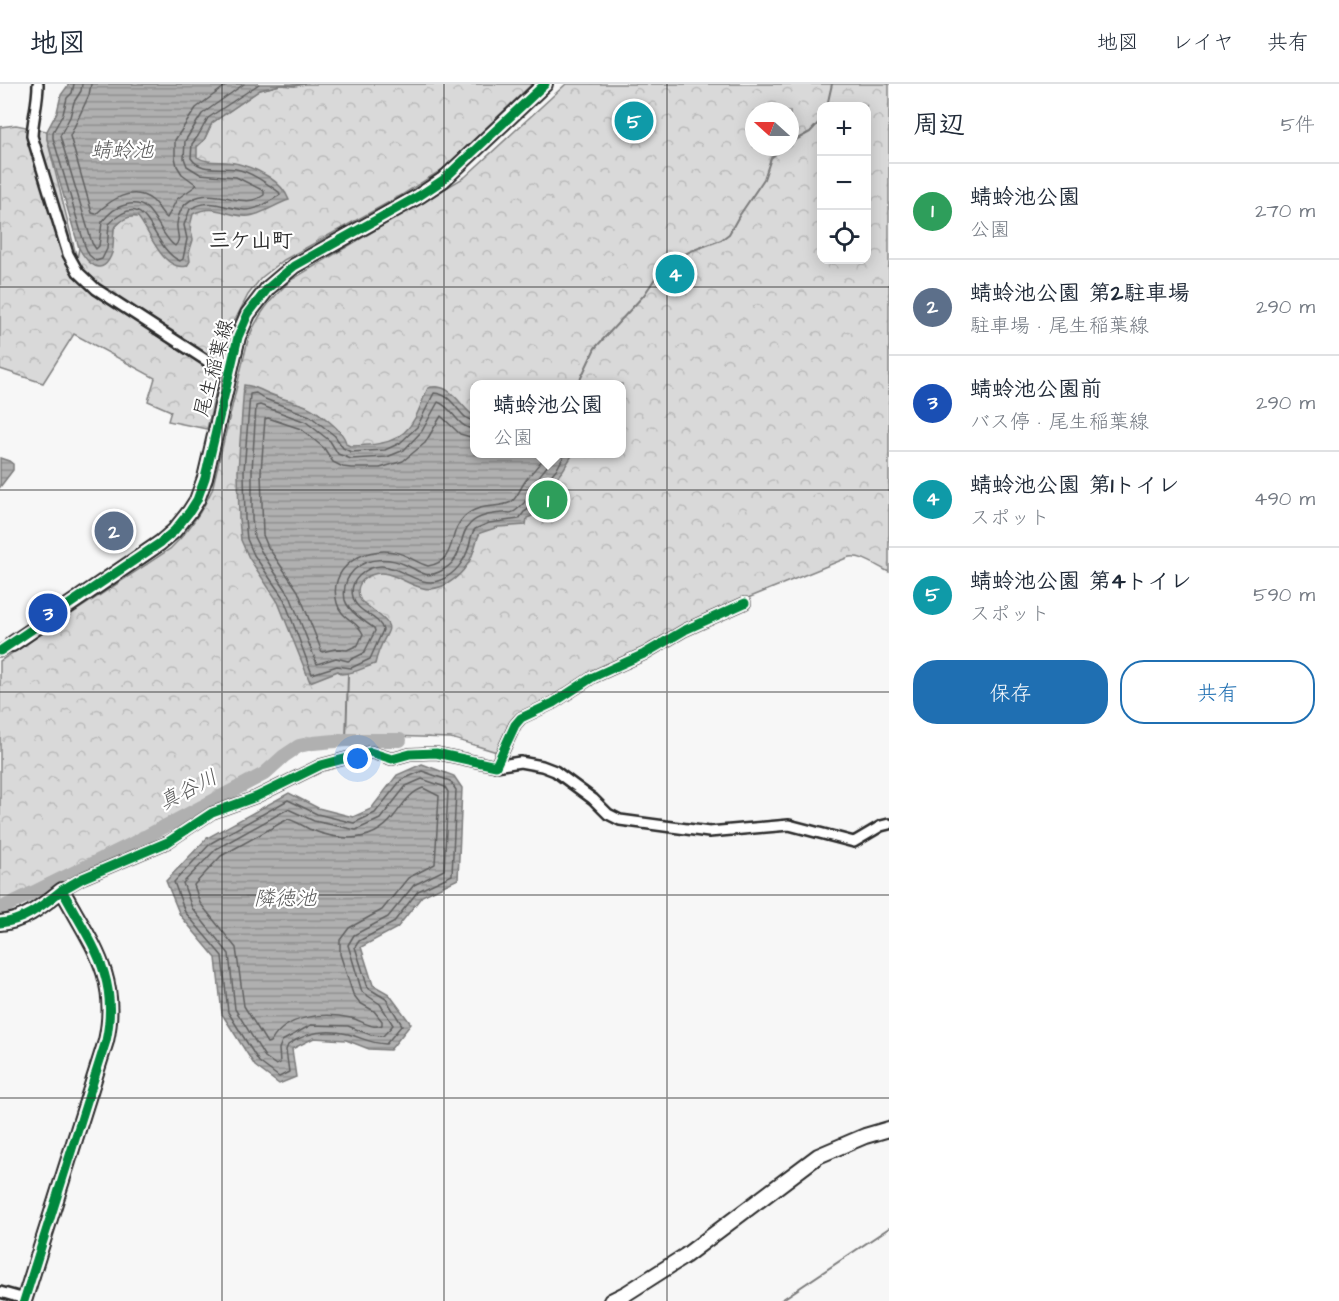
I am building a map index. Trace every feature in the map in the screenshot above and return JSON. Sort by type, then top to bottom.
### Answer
[{"type":"street","points":[[38,84],[38,105],[33,120],[32,136],[68,254],[78,273],[106,295],[218,368],[229,371]]},
{"type":"street","name":"尾生稲葉線","points":[[6,648],[160,543],[183,521],[197,500],[205,478],[238,337],[248,314],[268,288],[294,266],[419,196],[443,180],[545,84]]},
{"type":"street","points":[[496,766],[509,735],[521,718],[554,703],[593,677],[644,654],[685,630],[746,603]]},
{"type":"street","points":[[0,923],[25,917],[83,878],[168,842],[212,813],[256,797],[321,765],[370,752],[392,759],[410,754],[436,753],[496,766],[520,762],[542,766],[566,778],[614,817],[698,831],[726,832],[789,825],[854,842],[881,826],[889,824]]},
{"type":"street","points":[[0,1292],[28,1300],[109,1026],[111,1006],[108,980],[102,962],[62,890]]},
{"type":"street","points":[[612,1301],[685,1256],[818,1156],[865,1136],[889,1129]]},
{"type":"green space","points":[[532,84],[443,169],[402,195],[284,260],[261,278],[248,295],[232,326],[207,429],[168,421],[171,411],[148,401],[155,378],[74,334],[43,383],[0,369],[0,127],[16,125],[47,131],[47,139],[77,259],[79,248],[113,238],[114,228],[204,140],[212,123],[260,90],[280,85]]},
{"type":"green space","points":[[566,84],[889,84],[889,572],[864,559],[849,557],[743,600],[605,669],[589,674],[559,696],[516,716],[497,752],[451,738],[358,735],[326,737],[298,744],[262,772],[0,906],[0,661],[170,549],[189,529],[212,490],[248,340],[260,315],[291,280],[465,177]]},
{"type":"water","name":"蜻蛉池","points":[[69,84],[305,84],[280,85],[260,90],[212,123],[204,140],[197,146],[197,157],[234,163],[254,169],[269,177],[281,187],[289,200],[249,216],[215,210],[193,214],[190,226],[193,240],[187,266],[170,263],[158,249],[138,217],[127,218],[114,228],[113,250],[108,261],[100,267],[91,264],[79,248],[47,139],[47,131],[57,112],[61,95]]},
{"type":"water","points":[[244,385],[255,387],[311,409],[336,428],[346,444],[350,446],[379,444],[403,434],[415,418],[428,388],[443,388],[449,391],[470,413],[470,458],[570,458],[542,496],[535,515],[527,518],[526,525],[498,527],[480,533],[467,566],[445,585],[428,589],[379,573],[363,580],[358,590],[361,601],[384,619],[389,630],[375,664],[350,673],[341,674],[338,671],[310,682],[278,602],[249,558],[241,540],[238,471]]},
{"type":"water","points":[[0,458],[13,464],[13,470],[0,487]]},
{"type":"water","name":"隣徳池","points":[[422,764],[454,776],[462,788],[458,879],[422,896],[397,928],[361,947],[373,985],[389,994],[411,1024],[390,1050],[369,1049],[346,1040],[314,1038],[292,1049],[296,1077],[279,1084],[255,1066],[222,1014],[216,958],[180,915],[166,881],[207,838],[289,793],[318,808],[353,817],[371,809],[397,775]]},
{"type":"waterway","points":[[828,102],[832,84]]},
{"type":"waterway","points":[[799,138],[810,132],[817,124]]},
{"type":"waterway","points":[[580,380],[595,348],[644,295],[664,265],[691,251],[721,240],[729,234],[764,179],[773,156]]},
{"type":"waterway","points":[[346,740],[348,674]]},
{"type":"waterway","name":"真谷川","points":[[0,909],[130,845],[264,774],[299,746],[346,740],[400,740]]},
{"type":"waterway","points":[[780,1301],[889,1228]]},
{"type":"cycle path","points":[[0,651],[160,543],[174,531],[190,511],[197,500],[205,478],[238,337],[248,314],[268,288],[294,266],[419,196],[443,180],[545,84]]},
{"type":"cycle path","points":[[62,890],[83,878],[168,842],[212,813],[256,797],[321,765],[370,752],[392,759],[410,754],[436,753],[496,766],[515,725],[521,718],[553,703],[593,677],[644,654],[685,630],[745,603]]},
{"type":"cycle path","points":[[0,923],[26,916],[62,890],[100,961],[109,998],[106,1041],[24,1301]]},
{"type":"place","name":"蜻蛉池公園 第4トイレ","points":[[634,121]]},
{"type":"place","name":"蜻蛉池公園 第1トイレ","points":[[675,274]]},
{"type":"place","name":"蜻蛉池公園","points":[[548,500]]},
{"type":"place","name":"蜻蛉池公園 第2駐車場","points":[[114,531]]},
{"type":"place","name":"蜻蛉池公園前","points":[[48,613]]},
{"type":"district","name":"三ケ山町","points":[[251,240]]}]
